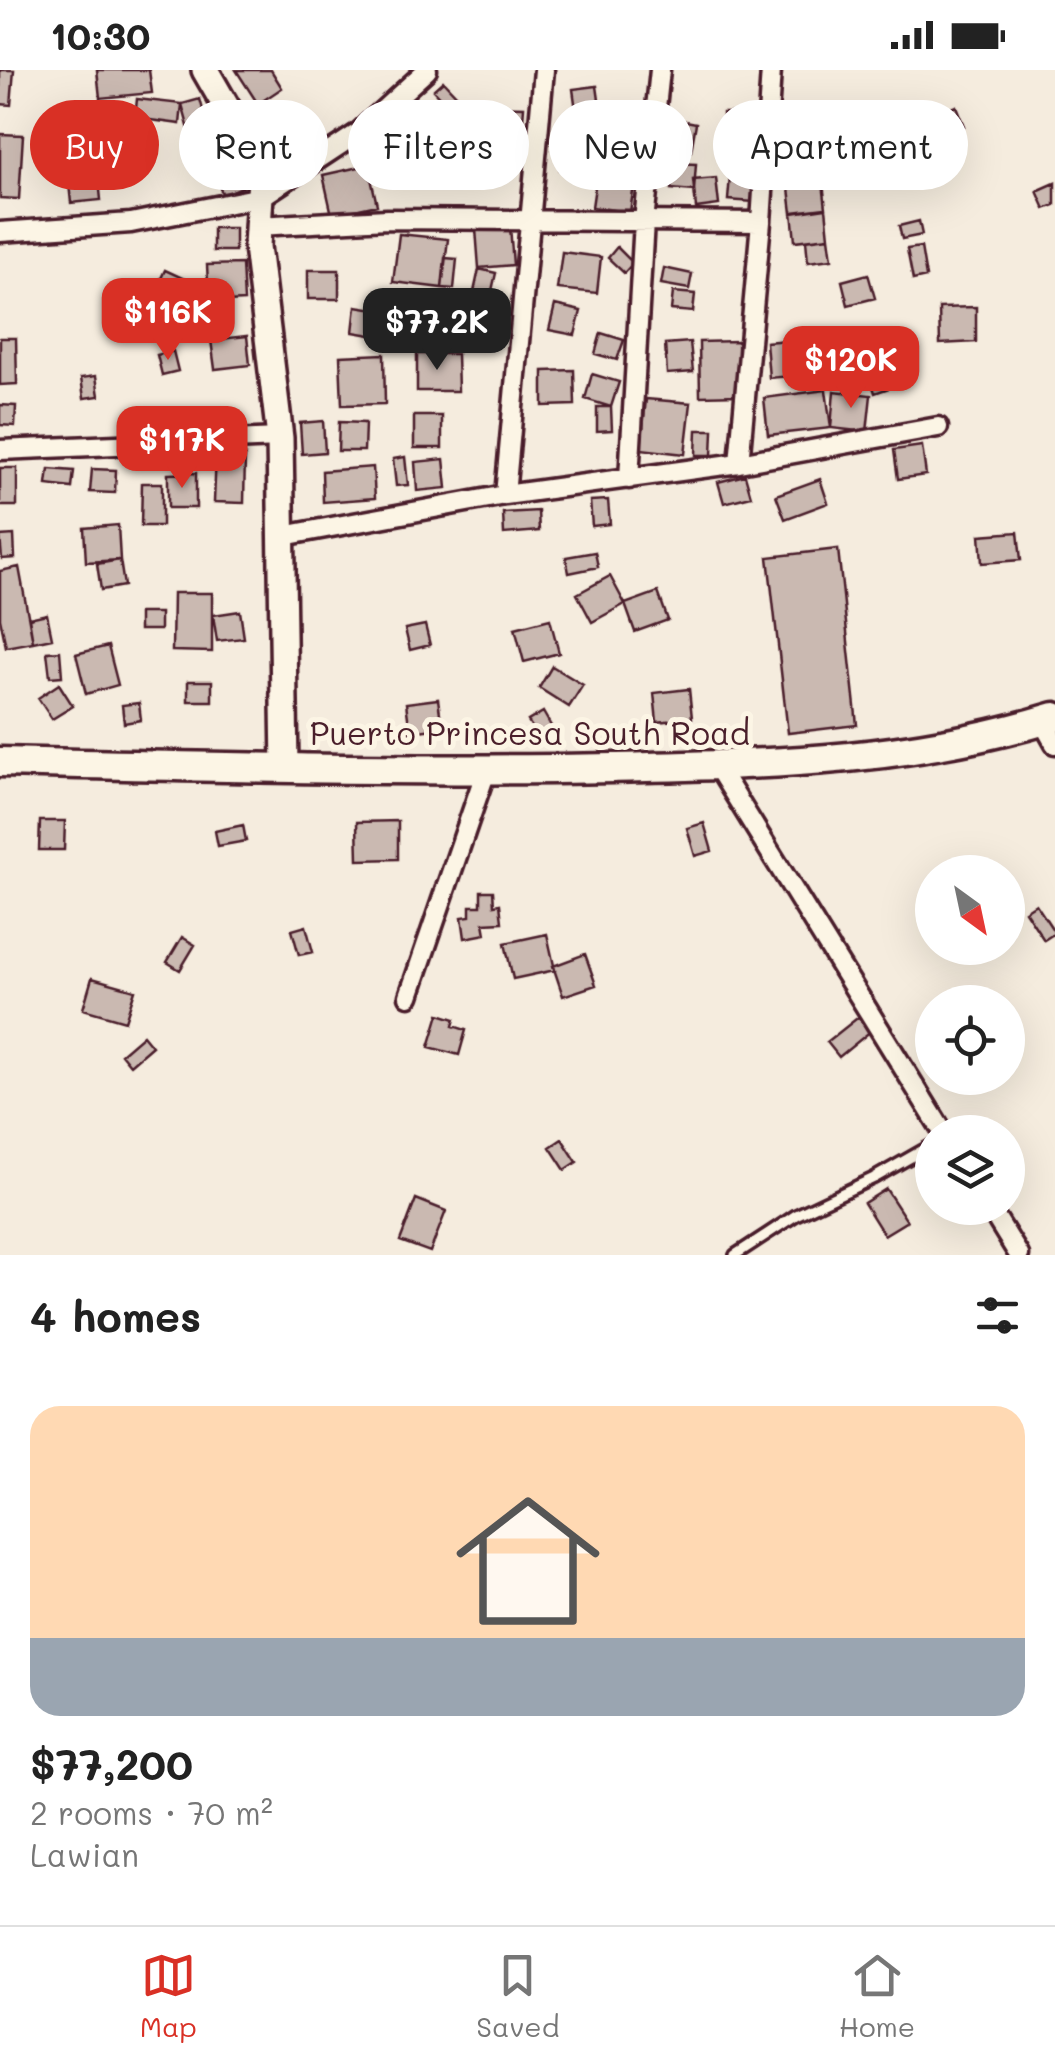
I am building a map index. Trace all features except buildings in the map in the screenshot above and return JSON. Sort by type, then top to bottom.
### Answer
[{"type":"main road","name":"Puerto Princesa South Road","points":[[0,762],[486,771],[778,765],[912,751],[1051,727]]},
{"type":"street","points":[[206,70],[257,163],[261,197],[257,226],[280,438],[285,768]]},
{"type":"street","points":[[0,232],[131,223],[261,197],[358,133],[427,70]]},
{"type":"street","points":[[505,495],[544,70]]},
{"type":"street","points":[[629,479],[644,221],[660,70]]},
{"type":"street","points":[[738,463],[761,222],[770,70]]},
{"type":"street","points":[[257,226],[387,219],[761,222]]},
{"type":"street","points":[[283,536],[505,495],[738,463],[938,427]]},
{"type":"street","points":[[0,450],[280,438]]},
{"type":"street","points":[[716,766],[932,1115]]},
{"type":"street","points":[[410,996],[486,771]]},
{"type":"street","points":[[1001,1225],[1020,1255]]},
{"type":"lane","points":[[735,1255],[796,1215],[915,1155]]}]
